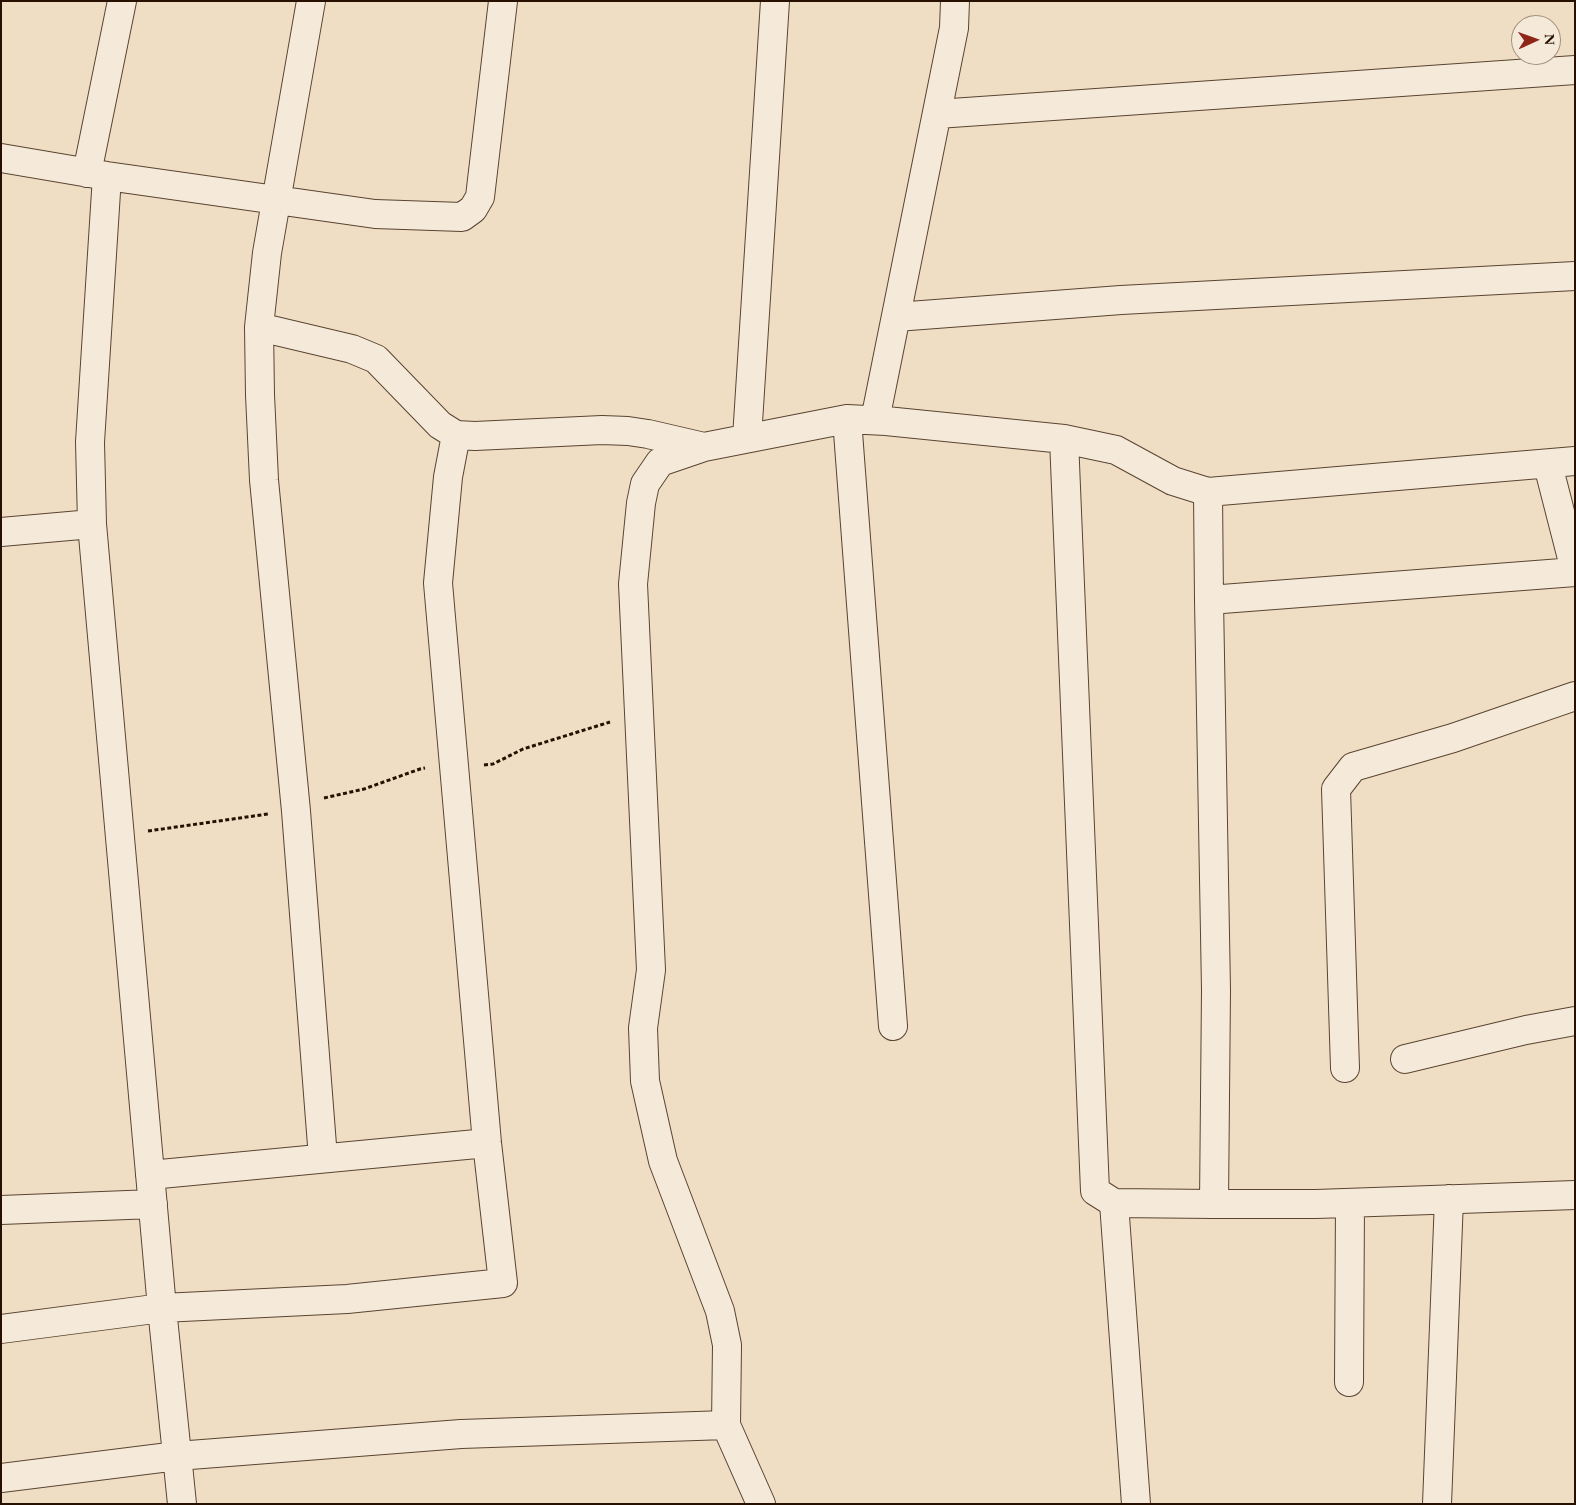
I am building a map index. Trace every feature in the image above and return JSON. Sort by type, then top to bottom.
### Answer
[{"type":"street","points":[[122,1],[97,174],[90,442],[92,524],[152,1204],[182,1504]]},
{"type":"street","points":[[312,1],[267,254],[259,327],[264,480],[296,811],[323,1158]]},
{"type":"street","points":[[1,158],[276,201],[385,215],[462,217],[473,209],[480,197],[503,1]]},
{"type":"street","points":[[747,438],[775,1]]},
{"type":"street","points":[[875,420],[954,28],[955,1]]},
{"type":"street","points":[[937,114],[1575,70]]},
{"type":"street","points":[[896,317],[1121,300],[1575,276]]},
{"type":"street","points":[[259,327],[352,349],[376,360],[440,426],[456,435],[475,436],[602,430],[628,431],[704,447]]},
{"type":"street","points":[[847,419],[893,1026]]},
{"type":"street","points":[[762,1504],[726,1425],[726,1345],[720,1311],[663,1161],[645,1081],[643,1028],[651,970],[633,584],[640,503],[645,484],[660,462],[704,447],[847,419],[875,420],[1064,440],[1116,450],[1173,481],[1208,492],[1562,463],[1575,571],[1209,600]]},
{"type":"street","points":[[1,1329],[162,1308],[347,1299],[503,1283],[487,1143],[438,583],[447,485],[456,435]]},
{"type":"street","points":[[1064,440],[1095,1192],[1114,1203],[1214,1204],[1350,1203],[1575,1195]]},
{"type":"street","points":[[1208,492],[1216,990],[1214,1204]]},
{"type":"street","points":[[1,532],[92,524]]},
{"type":"street","points":[[1345,1068],[1336,789],[1353,768],[1453,738],[1575,696]]},
{"type":"street","points":[[1405,1059],[1526,1030],[1575,1021]]},
{"type":"street","points":[[150,1175],[487,1143]]},
{"type":"street","points":[[1437,1504],[1449,1199]]},
{"type":"street","points":[[1114,1203],[1136,1504]]},
{"type":"street","points":[[1349,1382],[1350,1203]]},
{"type":"street","points":[[1,1210],[152,1204]]},
{"type":"street","points":[[1,1478],[177,1456],[461,1434],[726,1425]]},
{"type":"path","points":[[120,835],[296,811],[307,802],[364,789],[420,769],[493,764],[523,749],[639,713]]}]
